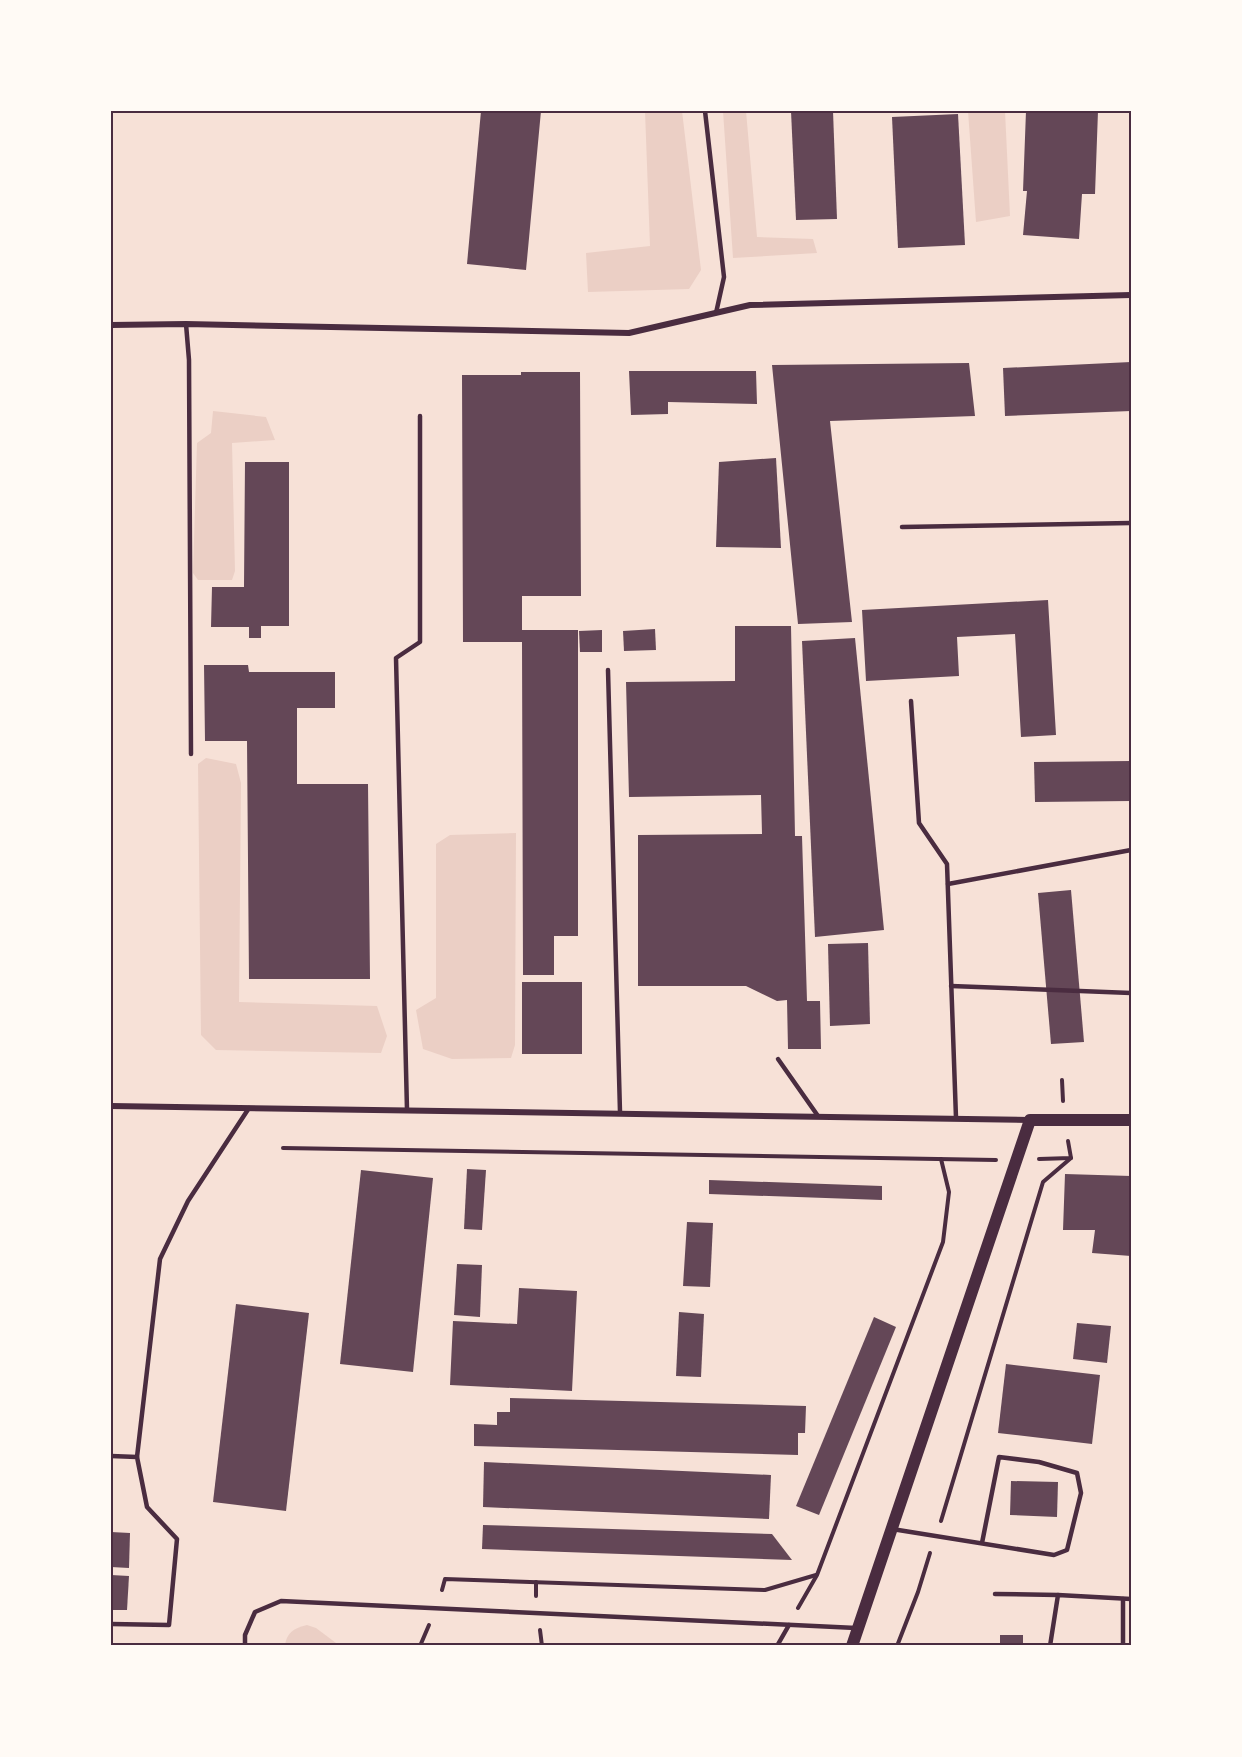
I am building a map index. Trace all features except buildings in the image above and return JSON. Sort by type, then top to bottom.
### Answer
[{"type":"main road","points":[[852,1646],[1030,1120],[1131,1120]]},
{"type":"street","points":[[111,325],[186,324],[629,333],[750,305],[1131,295]]},
{"type":"street","points":[[111,1106],[1030,1120]]},
{"type":"lane","points":[[705,111],[724,277],[716,313]]},
{"type":"lane","points":[[186,324],[189,360],[191,754]]},
{"type":"lane","points":[[407,1110],[396,658],[420,642],[420,416]]},
{"type":"lane","points":[[902,527],[1131,523]]},
{"type":"lane","points":[[608,670],[620,1112]]},
{"type":"lane","points":[[911,701],[919,823],[947,864],[956,1118]]},
{"type":"lane","points":[[948,884],[1131,850]]},
{"type":"lane","points":[[951,986],[1131,993]]},
{"type":"lane","points":[[778,1059],[818,1116]]},
{"type":"lane","points":[[111,1624],[169,1625],[177,1539],[147,1507],[137,1457],[160,1259],[188,1201],[249,1108]]},
{"type":"lane","points":[[111,1456],[137,1457]]},
{"type":"lane","points":[[892,1529],[1054,1555],[1067,1550],[1081,1493],[1077,1473],[1039,1462],[999,1457],[982,1543]]},
{"type":"lane","points":[[995,1594],[1131,1599]]},
{"type":"lane","points":[[1050,1646],[1058,1595]]},
{"type":"lane","points":[[1123,1599],[1123,1646]]},
{"type":"lane","points":[[245,1646],[245,1635],[255,1612],[281,1601],[859,1628]]},
{"type":"lane","points":[[777,1646],[789,1624]]},
{"type":"path","points":[[1062,1080],[1064,1120],[1071,1158]]},
{"type":"path","points":[[283,1148],[1016,1160],[1071,1158]]},
{"type":"path","points":[[939,1524],[1044,1182],[1071,1158]]},
{"type":"path","points":[[789,1624],[817,1575],[943,1242],[949,1192],[941,1159]]},
{"type":"path","points":[[897,1646],[932,1547]]},
{"type":"path","points":[[420,1646],[445,1579],[765,1590],[817,1575]]},
{"type":"shaded area","points":[[645,111],[682,111],[701,270],[689,289],[588,292],[586,253],[650,246]]},
{"type":"shaded area","points":[[723,111],[746,111],[757,237],[813,239],[817,253],[733,258]]},
{"type":"shaded area","points":[[968,111],[1005,111],[1010,216],[976,222]]},
{"type":"shaded area","points":[[213,411],[266,417],[275,440],[232,443],[235,571],[232,580],[198,580],[193,573],[197,443],[211,433]]},
{"type":"shaded area","points":[[206,758],[236,764],[241,783],[239,1002],[377,1006],[387,1036],[381,1053],[216,1050],[201,1035],[198,764]]},
{"type":"shaded area","points":[[516,833],[515,1045],[511,1058],[452,1059],[423,1049],[416,1010],[436,998],[436,844],[450,835]]},
{"type":"shaded area","points":[[307,1625],[316,1628],[340,1646],[285,1646],[292,1632]]}]
